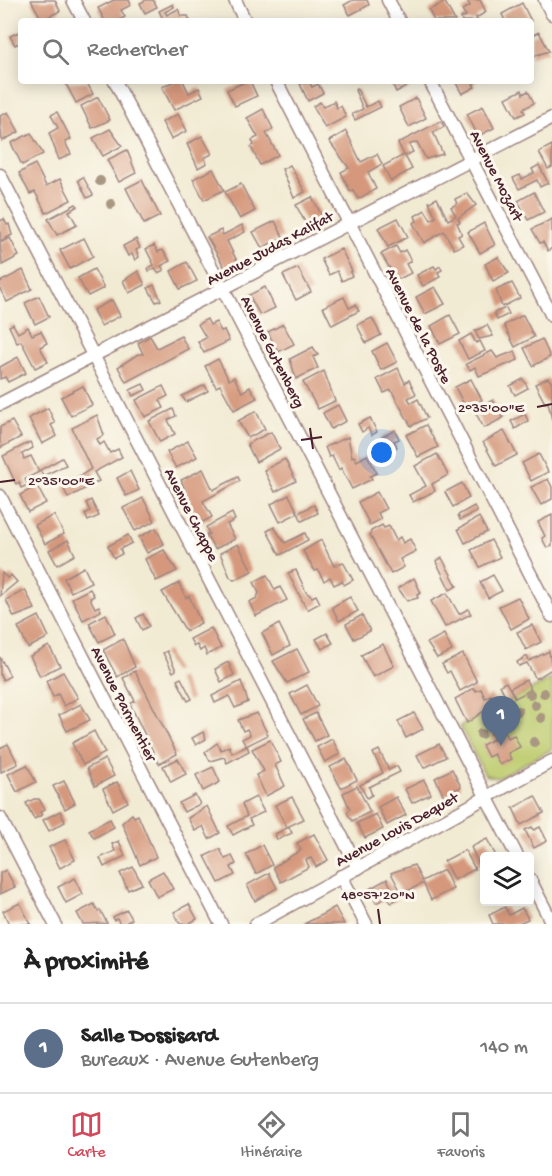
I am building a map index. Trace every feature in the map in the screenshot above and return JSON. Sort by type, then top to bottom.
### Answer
[{"type":"street","points":[[73,0],[82,18]]},
{"type":"street","points":[[235,0],[244,18]]},
{"type":"street","points":[[388,0],[397,18]]},
{"type":"street","points":[[545,0],[552,14]]},
{"type":"street","name":"Avenue Gutenberg","points":[[117,84],[515,852]]},
{"type":"street","name":"Avenue de la Poste","points":[[278,84],[552,616]]},
{"type":"street","name":"Avenue Mozart","points":[[432,84],[552,316]]},
{"type":"street","name":"Avenue Judas Kalifat","points":[[0,404],[224,290],[552,118]]},
{"type":"street","name":"Avenue Chappe","points":[[0,176],[358,868]]},
{"type":"street","name":"Avenue Parmentier","points":[[0,496],[221,924]]},
{"type":"street","name":"Avenue Louis Dequet","points":[[256,924],[552,761]]},
{"type":"street","points":[[0,818],[55,924]]},
{"type":"street","points":[[341,876],[366,924]]},
{"type":"street","points":[[534,888],[552,923]]},
{"type":"green space","points":[[552,679],[552,749],[498,778],[485,775],[460,726]]},
{"type":"building","points":[[31,0],[55,0],[60,11],[41,18]]},
{"type":"building","points":[[114,0],[129,0],[131,5],[121,10],[125,17],[123,18],[103,18],[98,8]]},
{"type":"building","points":[[153,0],[157,7],[145,13],[140,3]]},
{"type":"building","points":[[353,0],[367,0],[369,5],[350,15],[344,5]]},
{"type":"building","points":[[467,0],[480,0],[486,12],[476,18],[461,18],[466,16],[462,10],[470,6]]},
{"type":"building","points":[[445,2],[453,18],[433,18],[429,10]]},
{"type":"building","points":[[522,3],[530,18],[504,18],[502,14]]},
{"type":"building","points":[[173,4],[174,7],[165,12],[167,15],[178,9],[181,16],[189,18],[162,18],[159,11]]},
{"type":"building","points":[[18,32],[18,44],[15,45],[10,36]]},
{"type":"building","points":[[539,32],[549,51],[534,56],[534,34]]},
{"type":"building","points":[[66,84],[88,84],[93,94],[76,103]]},
{"type":"building","points":[[168,84],[184,84],[189,93],[199,88],[203,96],[174,110],[162,87]]},
{"type":"building","points":[[240,84],[251,84],[257,96],[235,106],[227,90]]},
{"type":"building","points":[[300,84],[310,84],[312,87],[318,84],[323,93],[308,101]]},
{"type":"building","points":[[392,84],[412,84],[396,92]]},
{"type":"building","points":[[457,84],[473,84],[475,87],[462,94]]},
{"type":"building","points":[[357,89],[366,107],[378,101],[381,107],[355,120],[352,114],[363,109],[355,90]]},
{"type":"building","points":[[522,90],[523,94],[528,91],[534,103],[523,109],[525,113],[516,117],[506,98]]},
{"type":"building","points":[[98,97],[110,120],[92,128],[81,106]]},
{"type":"building","points":[[416,98],[426,118],[409,127],[399,107]]},
{"type":"building","points":[[334,101],[337,108],[341,106],[346,117],[325,128],[313,106],[320,102],[323,107]]},
{"type":"building","points":[[483,106],[494,128],[478,136],[467,114]]},
{"type":"building","points":[[263,109],[273,129],[266,133],[278,155],[260,165],[251,147],[254,145],[252,140],[258,137],[247,118]]},
{"type":"building","points":[[8,112],[19,132],[2,141],[0,116]]},
{"type":"building","points":[[57,112],[71,139],[65,142],[71,154],[59,160],[49,133],[58,128],[51,115]]},
{"type":"building","points":[[178,114],[187,131],[171,139],[162,122]]},
{"type":"building","points":[[441,121],[444,127],[433,132],[443,154],[426,159],[417,142],[409,145],[413,152],[405,156],[412,169],[391,181],[383,166],[404,155],[398,143]]},
{"type":"building","points":[[110,129],[122,146],[103,156],[93,138]]},
{"type":"building","points":[[346,131],[361,162],[377,154],[382,164],[368,172],[376,189],[358,199],[353,190],[350,191],[341,172],[349,168],[329,141]]},
{"type":"building","points":[[31,133],[43,154],[22,165],[11,143]]},
{"type":"building","points":[[202,136],[212,154],[204,158],[207,163],[198,168],[187,144]]},
{"type":"building","points":[[552,145],[552,167],[548,169],[539,152]]},
{"type":"building","points":[[127,150],[136,173],[119,182],[107,160]]},
{"type":"building","points":[[35,164],[46,186],[60,179],[71,200],[46,213],[35,192],[30,194],[19,173]]},
{"type":"building","points":[[290,165],[305,192],[294,198],[282,169]]},
{"type":"building","points":[[539,165],[548,183],[540,187],[537,180],[519,189],[513,178],[520,175],[522,179],[534,173],[532,169]]},
{"type":"building","points":[[213,169],[224,190],[204,200],[193,179]]},
{"type":"building","points":[[83,177],[93,195],[87,198],[78,180]]},
{"type":"building","points":[[142,180],[160,216],[144,224],[126,188]]},
{"type":"building","points":[[241,184],[255,211],[240,219],[225,192]]},
{"type":"building","points":[[534,192],[544,212],[528,220],[518,201]]},
{"type":"building","points":[[467,193],[476,205],[458,218],[460,222],[457,223],[462,234],[458,236],[463,245],[454,249],[444,231],[424,243],[413,223],[417,221],[415,216],[425,210],[431,220],[436,217],[429,202],[437,198],[448,220],[456,216],[451,207],[457,204],[455,199]]},
{"type":"building","points":[[312,197],[322,216],[306,224],[296,205]]},
{"type":"building","points":[[76,204],[78,206],[69,211],[77,225],[57,235],[48,219]]},
{"type":"building","points":[[398,218],[408,237],[388,247],[378,228]]},
{"type":"building","points":[[4,219],[7,225],[9,224],[12,235],[0,241],[0,221]]},
{"type":"building","points":[[552,219],[552,248],[548,251],[532,229]]},
{"type":"building","points":[[275,221],[283,237],[262,248],[253,232]]},
{"type":"building","points":[[484,223],[495,245],[480,253],[468,232]]},
{"type":"building","points":[[242,225],[245,232],[227,241],[239,265],[230,270],[225,268],[207,237],[221,230],[223,235]]},
{"type":"building","points":[[10,238],[19,256],[2,265],[0,243]]},
{"type":"building","points":[[84,238],[93,256],[70,269],[60,250]]},
{"type":"building","points":[[136,239],[140,248],[136,250],[139,257],[135,260],[132,254],[128,256],[123,246]]},
{"type":"building","points":[[154,245],[158,252],[162,250],[165,253],[170,261],[161,266],[164,270],[158,273],[155,269],[149,271],[148,268],[154,265],[146,249]]},
{"type":"building","points":[[396,246],[400,253],[405,250],[411,261],[406,264],[411,273],[397,280],[381,254]]},
{"type":"building","points":[[341,249],[352,271],[350,272],[352,276],[342,281],[337,271],[329,275],[321,259]]},
{"type":"building","points":[[498,257],[509,273],[493,281],[485,264]]},
{"type":"building","points":[[187,262],[197,281],[180,289],[171,271]]},
{"type":"building","points":[[434,266],[436,269],[440,266],[442,270],[438,272],[440,277],[423,286],[417,275]]},
{"type":"building","points":[[298,268],[311,292],[296,300],[283,275]]},
{"type":"building","points":[[94,269],[104,288],[88,296],[78,278]]},
{"type":"building","points":[[23,270],[32,289],[7,302],[0,289],[0,282]]},
{"type":"building","points":[[138,271],[145,285],[129,293],[123,281]]},
{"type":"building","points":[[512,283],[520,298],[502,307],[496,290]]},
{"type":"building","points":[[154,285],[161,300],[156,302],[148,288]]},
{"type":"building","points":[[265,287],[275,308],[260,315],[249,295]]},
{"type":"building","points":[[435,287],[445,304],[425,314],[416,297]]},
{"type":"building","points":[[39,296],[49,317],[35,324],[25,303]]},
{"type":"building","points":[[344,297],[349,308],[355,305],[359,311],[332,325],[323,307]]},
{"type":"building","points":[[112,300],[120,316],[101,326],[93,310]]},
{"type":"building","points":[[506,308],[509,314],[497,320],[494,313]]},
{"type":"building","points":[[450,315],[460,334],[440,344],[431,326]]},
{"type":"building","points":[[523,315],[534,337],[515,347],[504,325]]},
{"type":"building","points":[[372,318],[381,335],[366,343],[357,325]]},
{"type":"building","points":[[207,319],[210,325],[216,322],[221,331],[224,330],[229,341],[204,353],[198,342],[206,338],[198,324]]},
{"type":"building","points":[[13,324],[18,333],[28,327],[32,335],[41,331],[47,343],[40,347],[48,362],[35,368],[21,341],[17,343],[9,326]]},
{"type":"building","points":[[283,324],[294,344],[278,352],[268,332]]},
{"type":"building","points":[[487,325],[493,336],[479,339],[475,331]]},
{"type":"building","points":[[471,334],[476,343],[480,341],[485,351],[468,359],[459,341]]},
{"type":"building","points":[[150,336],[157,348],[181,336],[188,349],[126,382],[118,367],[138,354],[143,354],[138,343]]},
{"type":"building","points":[[542,339],[550,357],[533,366],[524,348]]},
{"type":"building","points":[[387,343],[397,362],[381,370],[372,351]]},
{"type":"building","points":[[313,347],[318,355],[313,357],[318,368],[296,379],[290,359]]},
{"type":"building","points":[[492,351],[497,358],[515,351],[518,360],[479,376],[475,367],[470,370],[466,364]]},
{"type":"building","points":[[18,357],[26,373],[8,382],[5,377],[0,379],[0,367]]},
{"type":"building","points":[[218,359],[229,380],[234,377],[242,392],[250,387],[257,398],[234,410],[220,385],[216,387],[205,366]]},
{"type":"building","points":[[398,368],[405,383],[409,380],[416,394],[408,398],[411,403],[418,399],[427,418],[411,426],[391,390],[384,393],[377,379]]},
{"type":"building","points":[[324,371],[335,401],[318,409],[303,382]]},
{"type":"building","points":[[548,378],[552,383],[552,420],[548,402],[545,403],[535,384]]},
{"type":"building","points":[[471,379],[482,400],[466,408],[455,387]]},
{"type":"building","points":[[523,379],[528,388],[515,395],[510,386]]},
{"type":"building","points":[[143,384],[146,390],[133,396],[130,390]]},
{"type":"building","points":[[205,385],[208,391],[186,402],[182,396]]},
{"type":"building","points":[[83,386],[92,405],[71,416],[61,397]]},
{"type":"building","points":[[163,386],[168,396],[160,400],[164,408],[145,417],[136,400]]},
{"type":"building","points":[[493,400],[503,418],[484,428],[474,410]]},
{"type":"building","points":[[338,405],[346,421],[331,429],[323,413]]},
{"type":"building","points":[[48,408],[55,423],[51,425],[57,436],[42,444],[29,418]]},
{"type":"building","points":[[173,409],[176,416],[168,420],[175,434],[160,442],[149,421]]},
{"type":"building","points":[[256,411],[265,429],[248,438],[238,421]]},
{"type":"building","points":[[525,414],[528,421],[515,429],[511,421]]},
{"type":"building","points":[[97,415],[104,435],[97,439],[100,445],[104,442],[110,453],[118,449],[122,457],[94,472],[99,481],[68,498],[63,487],[91,469],[72,428]]},
{"type":"building","points":[[370,418],[377,432],[372,435],[368,428],[362,432],[358,424]]},
{"type":"building","points":[[12,421],[21,437],[0,448],[0,427]]},
{"type":"building","points":[[426,425],[438,447],[418,457],[406,435]]},
{"type":"building","points":[[395,430],[399,439],[394,441],[397,447],[387,452],[380,438]]},
{"type":"building","points":[[504,431],[517,455],[496,466],[483,442]]},
{"type":"building","points":[[271,432],[280,449],[256,462],[247,444]]},
{"type":"building","points":[[348,437],[352,457],[354,456],[357,461],[367,455],[377,473],[370,476],[372,479],[352,489],[341,468],[339,470],[332,456],[329,457],[325,447]]},
{"type":"building","points":[[188,441],[197,457],[176,468],[167,452]]},
{"type":"building","points":[[30,442],[33,448],[22,454],[24,459],[31,456],[39,472],[25,479],[28,485],[21,488],[19,482],[16,484],[3,456]]},
{"type":"building","points":[[437,454],[448,475],[432,484],[435,491],[413,502],[409,495],[426,486],[415,466]]},
{"type":"building","points":[[539,454],[548,472],[531,481],[522,463]]},
{"type":"building","points":[[62,458],[66,465],[43,476],[40,470]]},
{"type":"building","points":[[285,459],[296,481],[275,492],[264,470]]},
{"type":"building","points":[[203,469],[213,490],[238,477],[240,481],[203,501],[212,517],[199,524],[181,480]]},
{"type":"building","points":[[130,471],[139,490],[126,496],[117,478]]},
{"type":"building","points":[[548,479],[552,487],[552,499],[541,505],[531,487]]},
{"type":"building","points":[[462,483],[469,498],[453,507],[445,492]]},
{"type":"building","points":[[37,486],[46,503],[28,512],[20,495]]},
{"type":"building","points":[[377,492],[386,509],[378,513],[381,519],[370,525],[358,502]]},
{"type":"building","points":[[289,495],[298,513],[280,522],[271,504]]},
{"type":"building","points":[[143,498],[155,521],[135,531],[123,508]]},
{"type":"building","points":[[91,500],[99,516],[88,521],[85,514],[90,511],[86,503]]},
{"type":"building","points":[[314,505],[318,513],[302,521],[298,513]]},
{"type":"building","points":[[474,506],[477,512],[460,520],[458,515]]},
{"type":"building","points":[[232,513],[235,520],[227,524],[235,539],[215,549],[206,535],[209,534],[206,527]]},
{"type":"building","points":[[54,515],[64,534],[45,544],[35,525]]},
{"type":"building","points":[[552,515],[552,546],[547,548],[542,538],[545,536],[538,522]]},
{"type":"building","points":[[479,517],[487,532],[465,543],[458,529]]},
{"type":"building","points":[[382,525],[384,528],[389,526],[396,540],[400,537],[403,543],[410,539],[416,551],[400,559],[404,567],[391,574],[370,535],[371,531]]},
{"type":"building","points":[[274,527],[285,543],[305,533],[308,540],[280,555],[267,531]]},
{"type":"building","points":[[156,528],[164,544],[147,553],[139,537]]},
{"type":"building","points":[[128,535],[132,543],[120,549],[122,554],[114,558],[108,546]]},
{"type":"building","points":[[68,540],[75,555],[57,565],[49,550]]},
{"type":"building","points":[[321,540],[334,566],[343,562],[353,580],[344,585],[342,581],[334,585],[330,577],[324,581],[318,570],[315,571],[303,551]]},
{"type":"building","points":[[491,540],[500,557],[480,567],[471,550]]},
{"type":"building","points":[[238,544],[252,571],[234,580],[230,577],[220,553]]},
{"type":"building","points":[[164,550],[177,571],[156,581],[145,559]]},
{"type":"building","points":[[442,558],[457,586],[450,590],[436,561]]},
{"type":"building","points":[[84,567],[91,582],[71,592],[64,578]]},
{"type":"building","points":[[296,570],[306,592],[312,597],[316,595],[320,603],[307,610],[288,573]]},
{"type":"building","points":[[2,573],[7,578],[11,575],[17,582],[0,596]]},
{"type":"building","points":[[267,575],[275,590],[280,587],[287,600],[256,616],[249,602],[257,598],[259,593],[254,582]]},
{"type":"building","points":[[493,575],[502,591],[488,598],[480,582]]},
{"type":"building","points":[[414,578],[421,593],[417,595],[418,598],[407,601],[398,588]]},
{"type":"building","points":[[179,583],[186,598],[189,596],[201,623],[186,631],[162,592]]},
{"type":"building","points":[[90,589],[94,596],[90,598],[95,608],[99,606],[101,611],[83,620],[72,598]]},
{"type":"building","points":[[25,590],[35,609],[14,617],[6,600]]},
{"type":"building","points":[[447,593],[459,614],[468,609],[471,614],[445,627],[431,601]]},
{"type":"building","points":[[350,597],[358,611],[339,621],[332,607]]},
{"type":"building","points":[[518,597],[529,619],[511,629],[499,606]]},
{"type":"building","points":[[106,614],[115,634],[99,642],[89,623]]},
{"type":"building","points":[[143,614],[149,626],[142,630],[136,618]]},
{"type":"building","points":[[362,615],[370,631],[354,639],[346,624]]},
{"type":"building","points":[[39,616],[49,637],[28,648],[18,627]]},
{"type":"building","points":[[279,624],[290,646],[273,655],[262,633]]},
{"type":"building","points":[[532,625],[541,642],[526,650],[517,632]]},
{"type":"building","points":[[211,628],[221,648],[207,655],[204,648],[200,651],[190,639]]},
{"type":"building","points":[[327,633],[333,643],[322,649],[316,639]]},
{"type":"building","points":[[444,634],[452,651],[437,658],[427,643]]},
{"type":"building","points":[[123,639],[135,667],[117,677],[103,650]]},
{"type":"building","points":[[383,644],[394,666],[373,677],[361,655]]},
{"type":"building","points":[[49,646],[60,666],[40,676],[30,656]]},
{"type":"building","points":[[297,649],[309,672],[287,683],[273,661]]},
{"type":"building","points":[[167,651],[176,670],[173,672],[163,653]]},
{"type":"building","points":[[549,651],[552,669],[536,679],[527,663],[519,666],[517,662],[527,656],[529,661]]},
{"type":"building","points":[[463,654],[477,682],[460,691],[450,671],[447,673],[442,664]]},
{"type":"building","points":[[0,657],[10,676],[3,680],[0,674]]},
{"type":"building","points":[[228,662],[234,675],[221,682],[215,669]]},
{"type":"building","points":[[135,671],[177,754],[159,764],[130,704],[135,701],[123,678]]},
{"type":"building","points":[[63,672],[78,698],[64,706],[58,694],[53,697],[46,681]]},
{"type":"building","points":[[181,678],[192,699],[188,701],[177,680]]},
{"type":"building","points":[[526,680],[531,690],[515,698],[510,688]]},
{"type":"building","points":[[241,681],[248,702],[235,708],[229,696],[215,703],[212,696]]},
{"type":"building","points":[[506,682],[515,698],[508,701],[500,685]]},
{"type":"building","points":[[307,685],[318,706],[301,715],[290,694]]},
{"type":"building","points":[[474,688],[476,691],[481,689],[485,698],[491,695],[495,703],[467,723],[455,699]]},
{"type":"building","points":[[81,704],[90,720],[67,731],[59,715]]},
{"type":"building","points":[[257,713],[268,735],[246,746],[242,739],[250,735],[247,729],[243,731],[238,720]]},
{"type":"building","points":[[316,713],[327,735],[315,741],[303,719]]},
{"type":"building","points":[[414,713],[423,729],[406,738],[398,721]]},
{"type":"building","points":[[502,726],[508,738],[514,735],[520,747],[508,753],[511,759],[500,765],[494,754],[488,757],[482,745],[494,739],[491,733]]},
{"type":"building","points":[[94,731],[105,753],[83,765],[72,743]]},
{"type":"building","points":[[203,732],[206,739],[196,745],[192,738]]},
{"type":"building","points":[[332,739],[340,754],[325,762],[317,747]]},
{"type":"building","points":[[270,740],[281,762],[275,765],[285,786],[266,796],[256,775],[264,771],[252,749]]},
{"type":"building","points":[[217,743],[221,750],[229,746],[232,753],[247,746],[249,751],[227,763],[224,757],[210,761],[205,752]]},
{"type":"building","points":[[8,744],[18,764],[1,772],[0,748]]},
{"type":"building","points":[[439,744],[446,757],[424,768],[417,755]]},
{"type":"building","points":[[379,750],[389,770],[397,766],[400,772],[369,787],[372,795],[367,798],[360,785],[383,773],[373,753]]},
{"type":"building","points":[[105,759],[114,776],[95,786],[87,768]]},
{"type":"building","points":[[178,759],[186,774],[171,782],[163,766]]},
{"type":"building","points":[[346,759],[357,780],[341,788],[330,767]]},
{"type":"building","points":[[27,765],[36,782],[17,792],[8,774]]},
{"type":"building","points":[[213,767],[220,782],[203,791],[196,775]]},
{"type":"building","points":[[452,769],[461,787],[444,796],[435,778]]},
{"type":"building","points":[[424,780],[431,794],[412,803],[405,789]]},
{"type":"building","points":[[64,781],[75,803],[65,809],[53,786]]},
{"type":"building","points":[[117,782],[128,802],[113,810],[103,789]]},
{"type":"building","points":[[357,786],[370,812],[352,821],[347,812],[350,809],[343,793]]},
{"type":"building","points":[[195,795],[200,804],[184,812],[179,803]]},
{"type":"building","points":[[535,796],[544,813],[521,825],[513,808]]},
{"type":"building","points":[[256,797],[264,812],[249,819],[252,825],[233,835],[228,826],[247,816],[242,804]]},
{"type":"building","points":[[292,797],[304,819],[287,827],[275,805]]},
{"type":"building","points":[[396,797],[406,815],[387,825],[378,807]]},
{"type":"building","points":[[39,799],[45,809],[40,812],[42,815],[34,819],[26,803]]},
{"type":"building","points":[[207,806],[220,833],[209,839],[203,826],[195,831],[188,818]]},
{"type":"building","points":[[60,811],[65,822],[49,831],[43,820]]},
{"type":"building","points":[[132,814],[134,817],[138,815],[156,857],[140,865],[122,823]]},
{"type":"building","points":[[376,814],[383,829],[365,838],[357,823]]},
{"type":"building","points":[[110,819],[114,827],[94,838],[89,830]]},
{"type":"building","points":[[289,827],[292,833],[277,840],[275,834]]},
{"type":"building","points":[[532,827],[534,830],[540,827],[547,841],[534,848],[525,830]]},
{"type":"building","points":[[314,834],[328,860],[316,867],[311,858],[306,860],[309,867],[281,882],[273,867],[301,850],[297,843]]},
{"type":"building","points":[[487,839],[494,852],[480,852],[480,867],[471,847]]},
{"type":"building","points":[[65,840],[75,860],[60,868],[49,847]]},
{"type":"building","points":[[119,841],[125,856],[104,867],[100,858],[115,851],[112,844]]},
{"type":"building","points":[[262,845],[272,865],[256,874],[246,854]]},
{"type":"building","points":[[220,849],[225,859],[232,856],[236,864],[231,867],[235,875],[219,883],[205,856]]},
{"type":"building","points":[[465,850],[475,869],[454,880],[444,861]]},
{"type":"building","points":[[414,865],[422,881],[444,870],[453,889],[431,900],[423,883],[402,894],[391,873]]},
{"type":"building","points":[[133,867],[142,884],[128,890],[120,873]]},
{"type":"building","points":[[6,870],[15,887],[0,894],[0,873]]},
{"type":"building","points":[[163,871],[173,889],[157,897],[148,879]]},
{"type":"building","points":[[269,873],[277,888],[255,901],[247,885]]},
{"type":"building","points":[[75,878],[83,894],[66,903],[58,887]]},
{"type":"building","points":[[387,879],[397,899],[391,903],[388,897],[376,903],[369,889]]},
{"type":"building","points":[[20,903],[31,924],[9,924],[3,911]]},
{"type":"building","points":[[94,904],[107,923],[83,924],[77,913]]},
{"type":"building","points":[[189,904],[197,919],[188,924],[180,924],[174,912]]},
{"type":"building","points":[[335,907],[344,924],[304,924],[320,916]]},
{"type":"building","points":[[505,907],[509,915],[522,908],[528,919],[517,924],[493,924],[489,915]]},
{"type":"building","points":[[127,910],[132,919],[124,924],[120,924],[117,918],[114,920],[113,917]]},
{"type":"place","name":"Salle Dossisard","points":[[501,746]]}]
